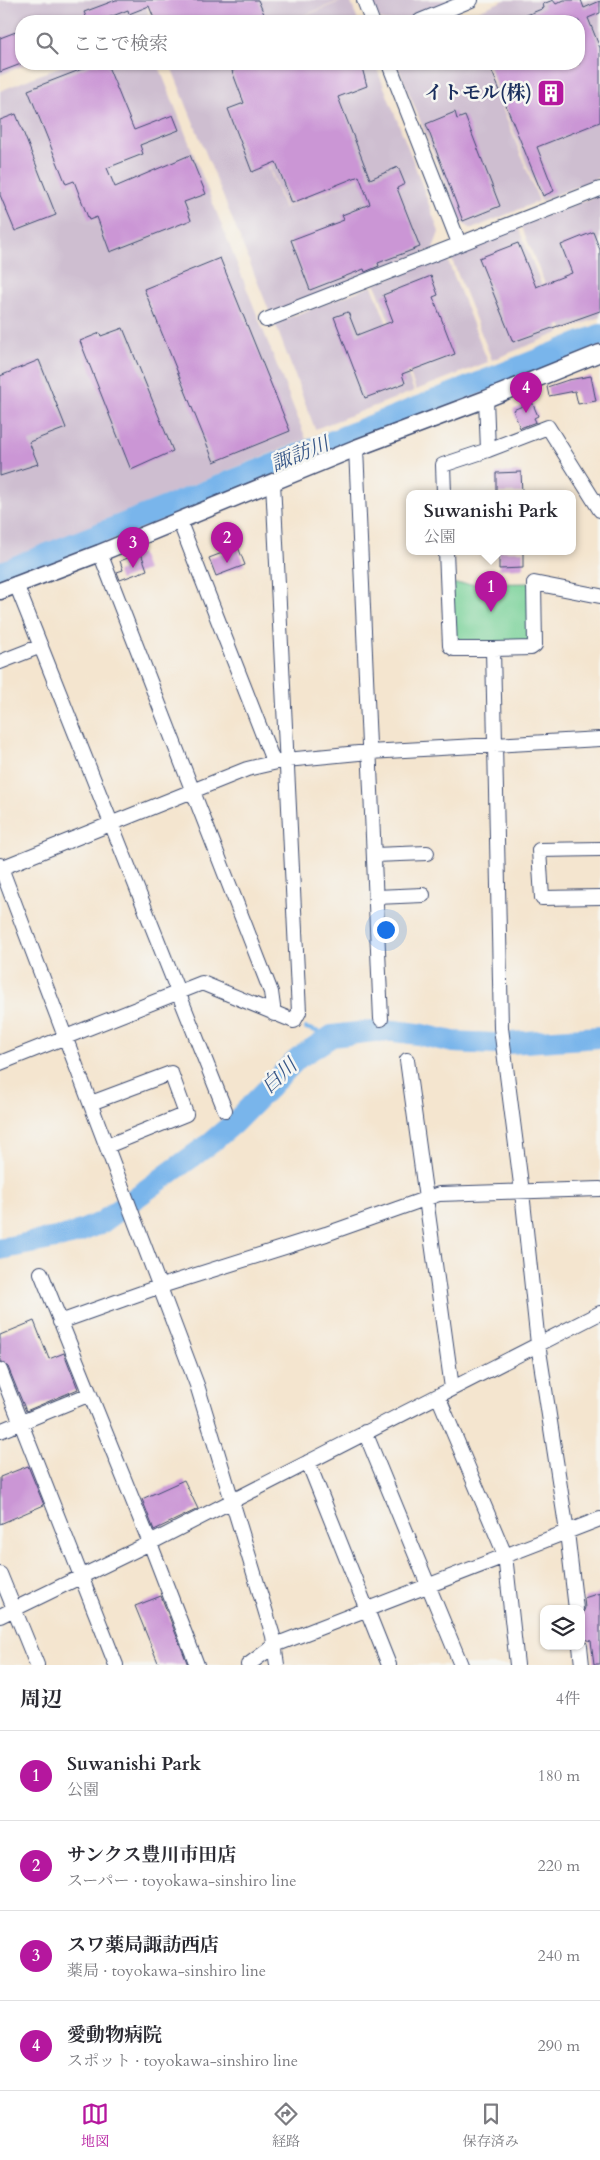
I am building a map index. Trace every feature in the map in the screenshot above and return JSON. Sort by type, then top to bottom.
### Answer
[{"type":"main road","points":[[0,591],[100,553],[356,448],[486,399],[600,353]]},
{"type":"street","points":[[364,0],[370,15]]},
{"type":"street","points":[[435,15],[471,0]]},
{"type":"street","points":[[391,70],[459,243]]},
{"type":"street","points":[[266,320],[600,189]]},
{"type":"street","points":[[486,399],[488,450]]},
{"type":"street","points":[[444,490],[442,465],[548,428],[600,510]]},
{"type":"street","points":[[356,448],[381,1019]]},
{"type":"street","points":[[0,1063],[202,983],[294,1021],[299,1012],[280,761],[273,482]]},
{"type":"street","points":[[179,520],[280,761]]},
{"type":"street","points":[[100,553],[271,992],[274,1014]]},
{"type":"street","points":[[446,555],[450,646],[454,650],[531,648],[535,644],[534,583],[600,596]]},
{"type":"street","points":[[16,584],[225,1110]]},
{"type":"street","points":[[0,662],[41,646]]},
{"type":"street","points":[[493,649],[502,1031],[538,1344],[567,1532],[576,1605]]},
{"type":"street","points":[[277,1665],[275,1646],[197,1385],[158,1287],[67,1036],[0,866],[247,769],[280,761],[370,752],[600,739]]},
{"type":"street","points":[[600,849],[539,850],[542,898],[600,897]]},
{"type":"street","points":[[374,855],[427,853]]},
{"type":"street","points":[[376,897],[423,895]]},
{"type":"street","points":[[407,1060],[452,1388]]},
{"type":"street","points":[[91,1103],[171,1073],[180,1097],[186,1114],[107,1146]]},
{"type":"street","points":[[60,1322],[158,1287],[326,1234],[439,1194],[600,1189]]},
{"type":"street","points":[[40,1273],[150,1543],[197,1665]]},
{"type":"street","points":[[0,1616],[150,1543],[600,1313]]},
{"type":"street","points":[[0,1370],[116,1665]]},
{"type":"street","points":[[0,1430],[90,1394]]},
{"type":"street","points":[[438,1396],[505,1555],[517,1665]]},
{"type":"street","points":[[366,1432],[461,1665]]},
{"type":"street","points":[[308,1462],[365,1610],[389,1665]]},
{"type":"street","points":[[248,1665],[275,1646],[600,1518]]},
{"type":"street","points":[[0,1574],[37,1665]]},
{"type":"street","points":[[580,1650],[582,1665]]},
{"type":"shaded area","points":[[0,0],[144,0],[149,14],[147,15],[15,15],[15,69],[0,75]]},
{"type":"shaded area","points":[[204,0],[342,0],[305,15],[210,15]]},
{"type":"shaded area","points":[[344,0],[350,0],[356,15],[307,15]]},
{"type":"shaded area","points":[[371,0],[454,0],[417,15],[377,15]]},
{"type":"shaded area","name":"イトモル(株)","points":[[505,0],[600,0],[600,177],[541,201],[489,70],[585,70],[585,15],[468,15]]},
{"type":"shaded area","points":[[51,70],[160,70],[306,439],[0,562],[0,91]]},
{"type":"shaded area","points":[[172,70],[328,70],[244,104],[284,208],[251,221],[412,158],[439,232],[433,249],[270,313]]},
{"type":"shaded area","points":[[330,70],[377,70],[412,158],[285,207],[245,104]]},
{"type":"shaded area","points":[[399,70],[487,70],[539,201],[472,229],[462,223]]},
{"type":"shaded area","points":[[600,195],[600,317],[564,331],[521,225]]},
{"type":"shaded area","points":[[518,227],[561,332],[492,360],[450,255]]},
{"type":"shaded area","points":[[446,256],[488,362],[416,390],[375,284]]},
{"type":"shaded area","points":[[372,286],[414,391],[315,429],[275,323]]},
{"type":"green space","points":[[530,583],[531,640],[525,644],[458,646],[453,641],[452,584]]},
{"type":"building","points":[[116,0],[258,0],[264,15],[153,15],[149,6],[129,14],[128,10],[115,15],[85,15],[84,12]]},
{"type":"building","name":"イトモル(株)","points":[[553,0],[556,4],[564,0],[581,0],[584,8],[600,1],[600,13],[588,18],[600,48],[600,122],[537,147],[554,191],[543,196],[491,70],[585,70],[585,15],[527,15],[544,8],[543,4]]},
{"type":"building","points":[[15,32],[15,66],[0,72],[0,38]]},
{"type":"building","points":[[80,70],[109,70],[134,130],[173,115],[179,130],[140,145],[143,154],[107,168],[115,187],[190,155],[206,194],[184,202],[191,220],[110,252],[97,217],[89,220],[74,181],[66,184],[28,90]]},
{"type":"building","points":[[363,70],[367,86],[338,97],[370,179],[398,167],[405,184],[397,188],[420,247],[378,263],[379,266],[365,272],[364,269],[310,290],[291,240],[344,220],[342,215],[370,204],[359,176],[292,203],[276,162],[252,172],[228,109],[244,103],[232,71]]},
{"type":"building","points":[[455,112],[457,119],[465,116],[500,206],[463,221],[426,124]]},
{"type":"building","points":[[16,114],[56,215],[15,231],[0,195],[0,120]]},
{"type":"building","points":[[593,232],[600,250],[600,311],[513,342],[479,258],[518,243],[536,287],[572,273],[561,245]]},
{"type":"building","points":[[220,258],[290,431],[214,462],[144,289]]},
{"type":"building","points":[[431,276],[438,295],[433,297],[455,354],[402,374],[405,383],[365,398],[334,317],[348,312],[357,335],[393,321],[383,295]]},
{"type":"building","points":[[123,328],[173,451],[131,470],[80,341],[100,333],[101,336]]},
{"type":"building","points":[[39,360],[66,428],[29,442],[38,464],[0,476],[0,376]]},
{"type":"building","points":[[591,376],[596,401],[578,404],[575,391],[549,396],[547,387],[568,380]]},
{"type":"building","points":[[532,402],[538,416],[534,418],[536,422],[520,428],[513,410]]},
{"type":"building","points":[[521,472],[522,490],[496,490],[496,473]]},
{"type":"building","points":[[238,547],[245,565],[216,576],[209,558]]},
{"type":"building","points":[[141,553],[147,570],[120,580],[117,572],[123,570],[120,561]]},
{"type":"building","points":[[499,555],[523,555],[523,568],[499,569]]},
{"type":"building","points":[[34,1321],[49,1359],[64,1353],[78,1389],[26,1411],[8,1367],[0,1361],[0,1335]]},
{"type":"building","points":[[28,1466],[44,1505],[0,1524],[0,1477]]},
{"type":"building","points":[[184,1480],[198,1509],[154,1530],[142,1499]]},
{"type":"building","points":[[600,1593],[600,1664],[594,1664],[591,1641],[585,1639],[584,1598]]},
{"type":"building","points":[[161,1596],[188,1665],[159,1665],[135,1606]]},
{"type":"waterway","name":"諏訪川","points":[[0,573],[600,335]]},
{"type":"waterway","points":[[306,1028],[332,1036]]},
{"type":"waterway","name":"白川","points":[[0,1249],[71,1235],[101,1223],[208,1145],[234,1123],[298,1058],[332,1036],[374,1031],[394,1031],[453,1042],[494,1044],[600,1037]]},
{"type":"place","name":"イトモル(株)","points":[[551,93]]},
{"type":"place","name":"愛動物病院","points":[[526,413]]},
{"type":"place","name":"サンクス豊川市田店","points":[[227,563]]},
{"type":"place","name":"スワ薬局諏訪西店","points":[[133,568]]},
{"type":"place","name":"Suwanishi Park","points":[[491,612]]}]
